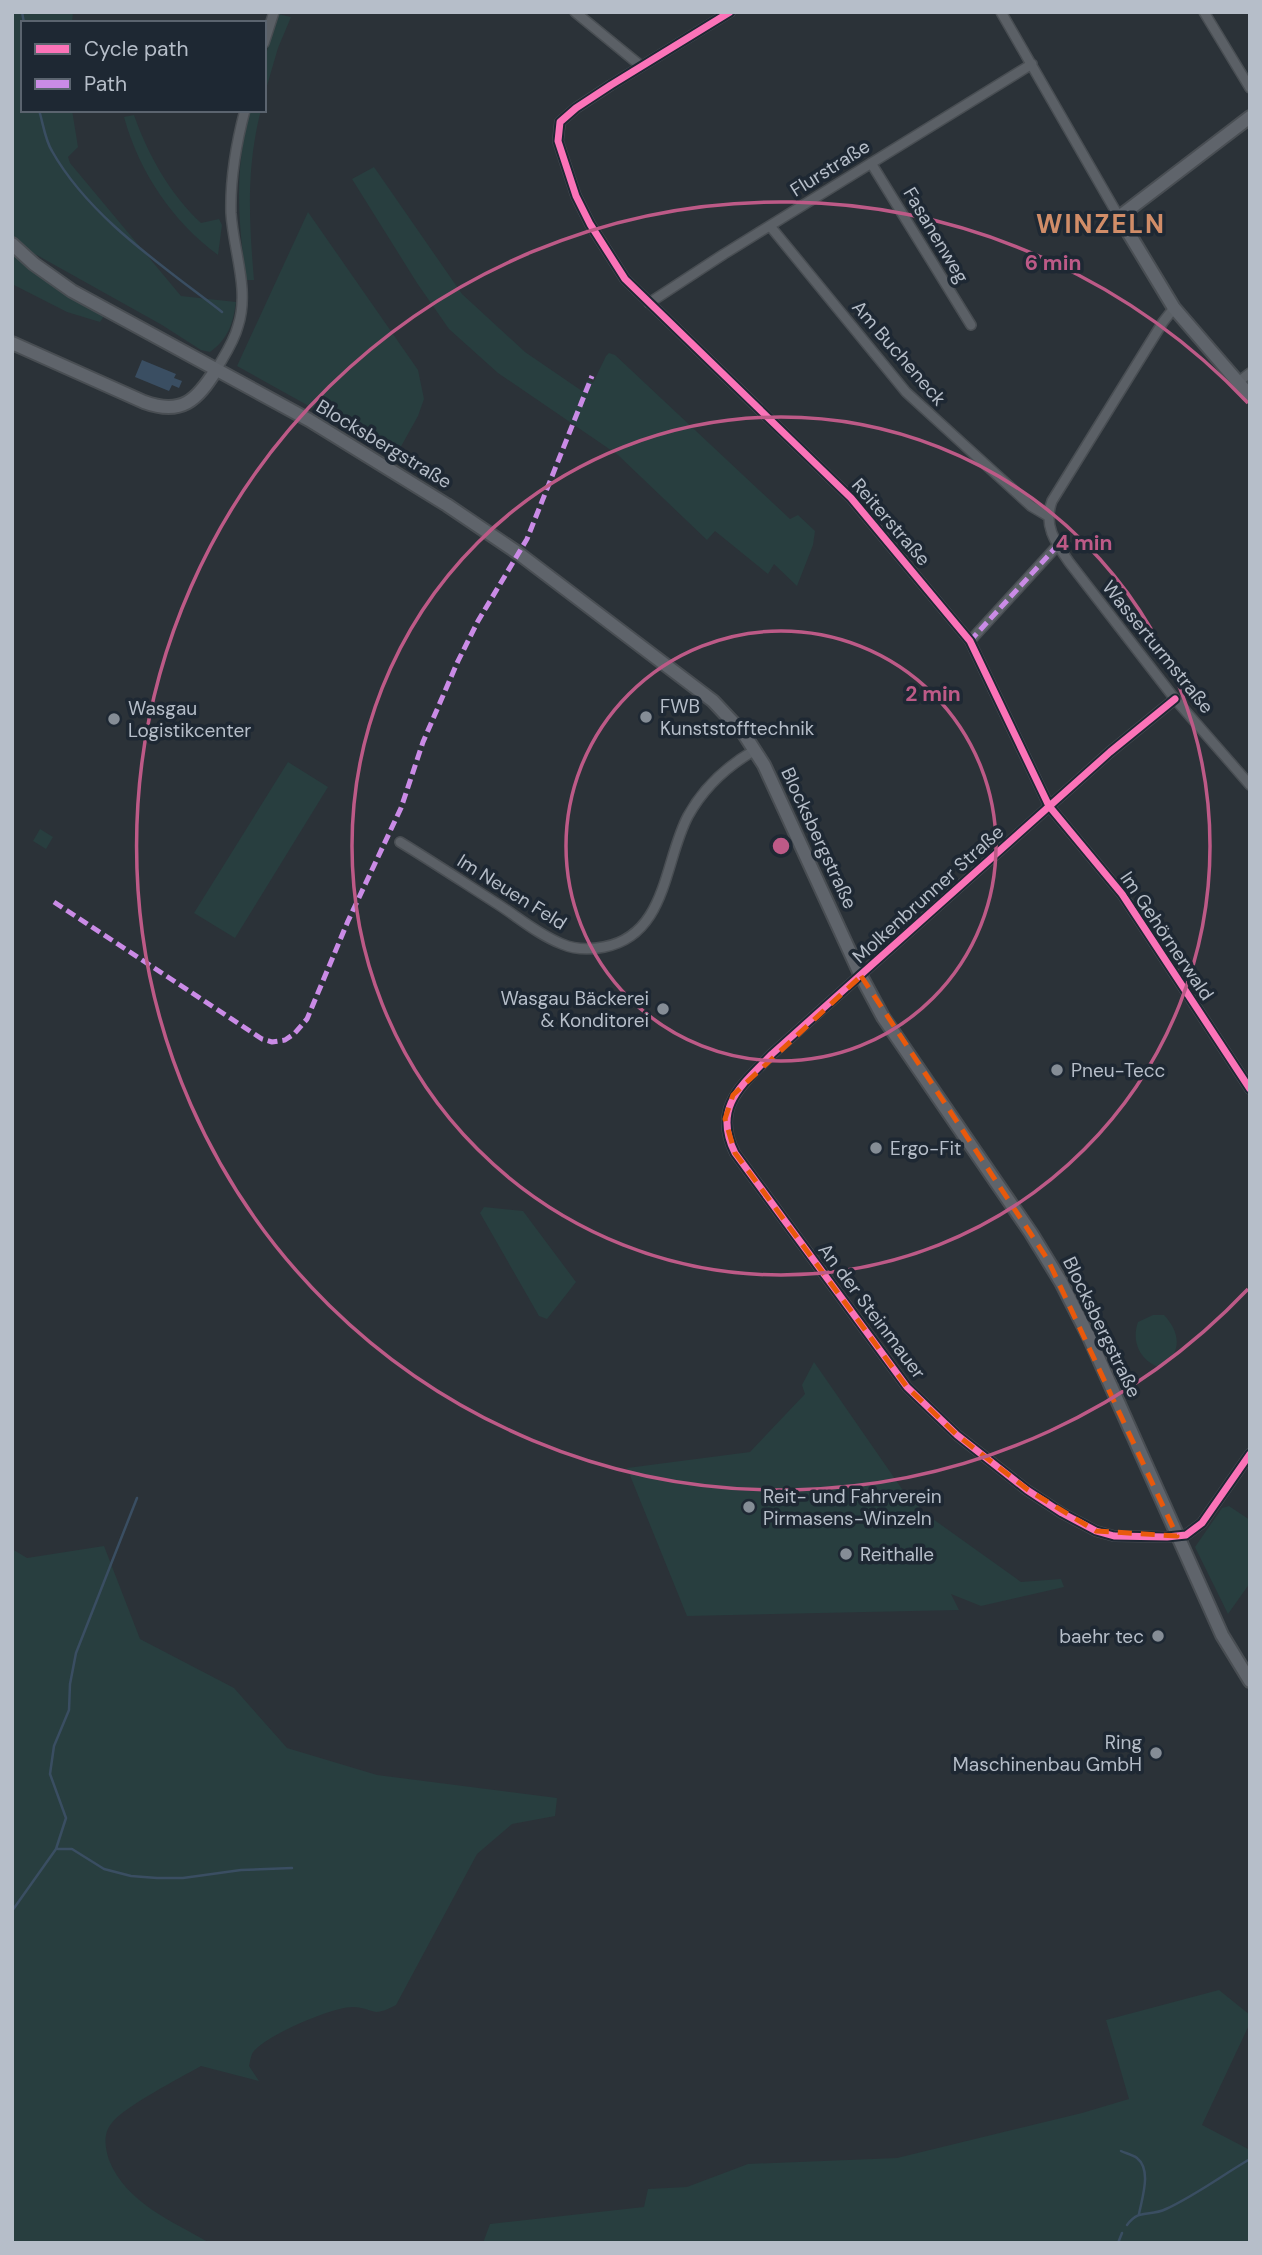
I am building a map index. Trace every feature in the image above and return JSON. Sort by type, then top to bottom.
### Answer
[{"type":"main road","points":[[1250,117],[1119,217],[1174,308],[1250,396]]},
{"type":"main road","name":"Blocksbergstraße","points":[[12,244],[51,276],[131,324],[357,449],[518,553],[713,701],[732,719],[755,750],[861,976],[902,1045],[1031,1233],[1061,1282],[1089,1337],[1222,1635],[1250,1681]]},
{"type":"main road","points":[[12,343],[144,402],[162,407],[174,408],[191,401],[216,370]]},
{"type":"street","points":[[266,37],[274,12]]},
{"type":"street","points":[[575,12],[641,66]]},
{"type":"street","name":"Reiterstraße","points":[[730,12],[641,66],[569,113],[560,122],[557,134],[569,175],[590,224],[625,279],[851,498],[970,641],[1049,806]]},
{"type":"street","points":[[1001,12],[1119,217]]},
{"type":"street","points":[[1204,12],[1250,88]]},
{"type":"street","name":"Flurstraße","points":[[649,303],[1032,64]]},
{"type":"street","points":[[216,370],[237,329],[242,308],[231,214],[231,190],[244,112]]},
{"type":"street","name":"Fasanenweg","points":[[871,163],[971,325]]},
{"type":"street","name":"Am Bucheneck","points":[[770,226],[906,392],[1031,506],[1048,516]]},
{"type":"street","points":[[1048,516],[1052,501],[1163,321],[1174,308]]},
{"type":"street","points":[[1238,382],[1250,373]]},
{"type":"street","name":"Wasserturmstraße","points":[[1048,516],[1057,545],[1175,699],[1250,785]]},
{"type":"street","points":[[970,641],[1057,545]]},
{"type":"street","name":"Molkenbrunner Straße","points":[[726,1129],[725,1119],[733,1095],[772,1054],[1110,752],[1175,699]]},
{"type":"street","name":"Im Neuen Feld","points":[[401,842],[547,937],[577,949],[608,946],[632,934],[653,913],[663,890],[681,830],[699,798],[721,773],[755,750]]},
{"type":"street","name":"Im Gehörnerwald","points":[[1049,806],[1122,894],[1250,1089]]},
{"type":"street","name":"An der Steinmauer","points":[[726,1129],[734,1153],[850,1313],[907,1387],[957,1435],[1028,1490],[1096,1531],[1136,1538],[1177,1536]]},
{"type":"street","points":[[1177,1536],[1192,1533],[1198,1528],[1250,1454]]},
{"type":"highlighted area","points":[[861,976],[1048,1260],[1177,1536],[1096,1531],[1028,1490],[957,1435],[907,1387],[735,1153],[725,1119],[733,1095]]},
{"type":"green space","points":[[12,12],[73,12],[72,21],[21,21],[21,112],[72,112],[78,147],[68,157],[70,163],[181,296],[236,302],[233,317],[229,330],[210,352],[201,350],[162,325],[35,254],[76,298],[104,316],[100,322],[67,312],[12,284]]},
{"type":"green space","points":[[278,14],[291,17],[278,48],[266,89],[266,54]]},
{"type":"green space","points":[[250,112],[261,112],[253,153],[250,195],[254,280],[246,280],[241,236],[239,195]]},
{"type":"green space","points":[[134,115],[153,159],[179,200],[201,223],[219,219],[222,225],[218,255],[186,227],[148,176],[124,117]]},
{"type":"green space","points":[[374,167],[462,294],[525,352],[582,391],[588,380],[593,383],[606,356],[609,353],[615,355],[790,519],[798,515],[815,531],[813,545],[797,586],[774,564],[768,574],[715,531],[707,540],[618,455],[498,373],[449,329],[352,179]]},
{"type":"green space","points":[[308,212],[418,370],[424,399],[418,416],[394,459],[316,410],[237,366]]},
{"type":"green space","points":[[288,762],[328,787],[235,938],[194,913]]},
{"type":"green space","points":[[40,829],[53,837],[46,849],[33,841]]},
{"type":"green space","points":[[484,1207],[523,1211],[576,1282],[547,1319],[539,1316],[480,1213]]},
{"type":"green space","points":[[1153,1315],[1164,1315],[1176,1336],[1173,1356],[1161,1368],[1143,1356],[1136,1337],[1138,1322]]},
{"type":"green space","name":"Reit- und Fahrverein Pirmasens-Winzeln","points":[[814,1362],[902,1489],[926,1514],[1021,1582],[1061,1579],[1064,1587],[981,1606],[951,1594],[959,1610],[687,1616],[627,1468],[750,1452],[805,1394],[802,1385]]},
{"type":"green space","points":[[1229,1506],[1250,1520],[1250,1583],[1228,1614],[1195,1547],[1222,1508]]},
{"type":"green space","points":[[104,1546],[140,1639],[234,1688],[287,1748],[377,1775],[557,1798],[555,1816],[512,1824],[477,1854],[396,2005],[378,2012],[354,2007],[344,2008],[301,2023],[272,2037],[253,2052],[249,2066],[259,2081],[201,2066],[139,2101],[111,2124],[106,2137],[109,2160],[127,2188],[152,2209],[210,2243],[12,2243],[12,1549],[27,1558]]},
{"type":"green space","points":[[1219,1990],[1250,2015],[1250,2023],[1202,2125],[1250,2150],[1250,2243],[483,2243],[490,2224],[644,2207],[648,2189],[687,2187],[748,2164],[897,2158],[1129,2099],[1106,2020]]},
{"type":"water","points":[[142,360],[176,374],[174,378],[182,381],[179,388],[172,385],[169,391],[135,377]]},
{"type":"waterway","points":[[22,12],[24,21]]},
{"type":"waterway","points":[[40,112],[50,147],[86,198],[129,239],[222,312]]},
{"type":"waterway","points":[[12,1911],[56,1849],[66,1818],[50,1774],[54,1746],[69,1710],[70,1684],[76,1653],[137,1498]]},
{"type":"waterway","points":[[58,1849],[72,1849],[104,1869],[131,1876],[183,1878],[241,1870],[292,1868]]},
{"type":"waterway","points":[[1121,2151],[1142,2163],[1145,2184],[1139,2214]]},
{"type":"waterway","points":[[1127,2225],[1136,2216],[1177,2204],[1250,2159]]},
{"type":"waterway","points":[[1118,2243],[1122,2233]]},
{"type":"marked path","points":[[54,902],[262,1039],[272,1042],[285,1040],[294,1034],[307,1019],[348,921],[401,808],[423,742],[458,661],[478,621],[527,539],[592,376]]},
{"type":"marked path","points":[[970,641],[1057,546]]},
{"type":"cycle path","points":[[730,12],[611,85],[560,122],[558,141],[576,196],[590,224],[625,279],[851,498],[970,641],[1049,806],[1122,894],[1250,1089]]},
{"type":"cycle path","points":[[1175,699],[1110,752],[772,1054],[741,1087],[729,1110],[727,1122],[735,1153],[907,1387],[957,1435],[1027,1490],[1062,1513],[1096,1531],[1114,1536],[1186,1535],[1202,1523],[1250,1454]]},
{"type":"place","name":"FWB Kunststofftechnik","points":[[646,717]]},
{"type":"place","name":"Wasgau Logistikcenter","points":[[114,719]]},
{"type":"place","name":"Wasgau Bäckerei & Konditorei","points":[[663,1009]]},
{"type":"place","name":"Pneu-Tecc","points":[[1057,1070]]},
{"type":"place","name":"Ergo-Fit","points":[[876,1148]]},
{"type":"place","name":"Reit- und Fahrverein Pirmasens-Winzeln","points":[[749,1507]]},
{"type":"place","name":"Reithalle","points":[[846,1554]]},
{"type":"place","name":"baehr tec","points":[[1158,1636]]},
{"type":"place","name":"Ring Maschinenbau GmbH","points":[[1156,1753]]},
{"type":"district","name":"WINZELN","points":[[1101,224]]}]
